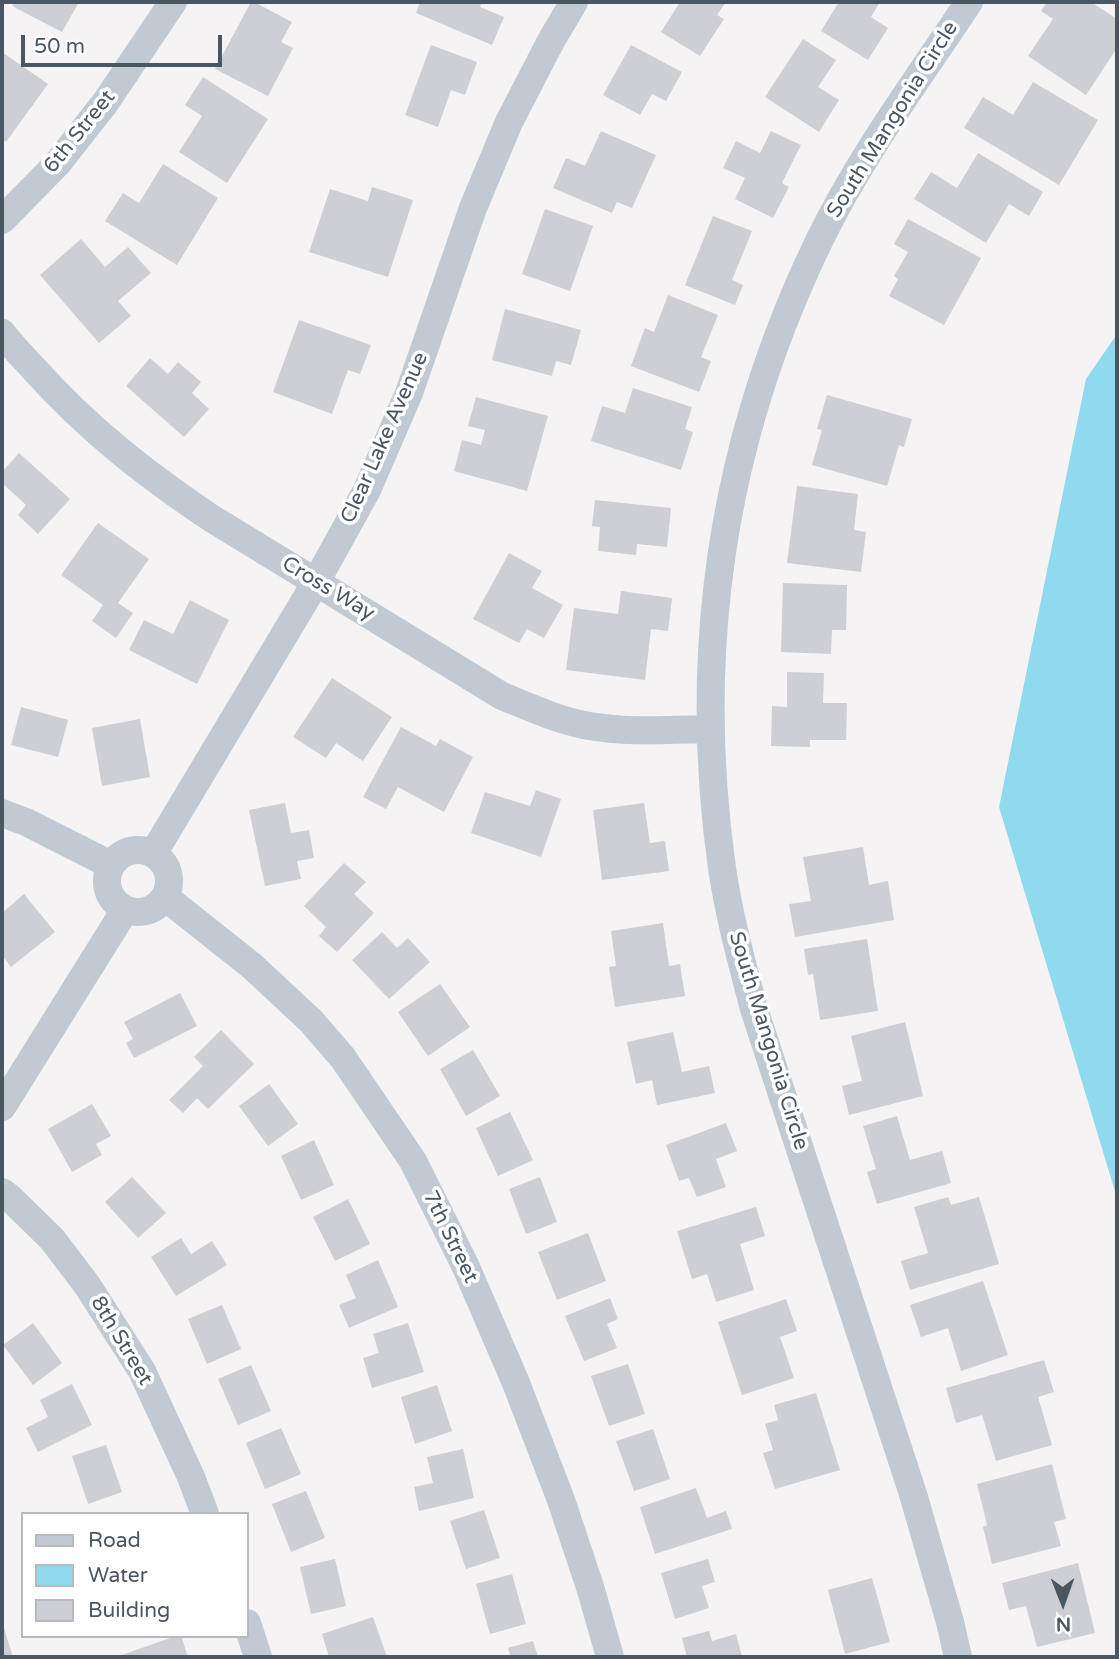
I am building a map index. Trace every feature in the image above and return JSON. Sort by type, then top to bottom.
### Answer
[{"type":"street","name":"6th Street","points":[[2,219],[57,164],[105,103],[173,2]]},
{"type":"street","name":"Clear Lake Avenue","points":[[153,854],[316,582],[367,490],[410,393],[472,208],[509,122],[574,2]]},
{"type":"street","name":"South Mangonia Circle","points":[[958,1657],[913,1494],[758,1023],[741,962],[722,871],[710,729],[713,626],[722,546],[738,466],[760,388],[787,311],[821,237],[860,166],[969,2]]},
{"type":"street","name":"Cross Way","points":[[2,333],[62,400],[123,455],[166,488],[502,695],[542,713],[585,725],[628,730],[710,729]]},
{"type":"street","points":[[2,813],[26,822],[111,865]]},
{"type":"street","points":[[144,850],[153,854],[167,868],[169,888],[165,897],[159,905],[143,912],[125,910],[117,905],[107,891],[106,882],[111,865],[125,852],[144,850]]},
{"type":"street","name":"7th Street","points":[[165,897],[251,966],[311,1021],[344,1058],[413,1161],[466,1267],[516,1383],[561,1500],[610,1657]]},
{"type":"street","points":[[2,1107],[125,910]]},
{"type":"street","name":"8th Street","points":[[2,1192],[52,1239],[87,1285],[142,1371],[204,1512]]},
{"type":"street","points":[[248,1626],[258,1657]]},
{"type":"water","points":[[1117,334],[1117,1198],[999,807],[1086,379]]},
{"type":"building","points":[[15,2],[79,2],[62,32],[12,6]]},
{"type":"building","points":[[251,2],[292,22],[281,42],[293,48],[268,96],[215,69]]},
{"type":"building","points":[[420,2],[482,2],[480,7],[504,17],[492,45],[416,13]]},
{"type":"building","points":[[680,2],[726,2],[717,15],[724,19],[700,56],[661,32]]},
{"type":"building","points":[[839,2],[880,2],[871,17],[888,28],[868,60],[821,31]]},
{"type":"building","points":[[1047,2],[1091,2],[1117,19],[1117,48],[1086,95],[1028,56],[1053,19],[1041,11]]},
{"type":"building","points":[[803,39],[836,60],[818,87],[839,100],[819,132],[765,97]]},
{"type":"building","points":[[431,45],[477,62],[465,95],[451,90],[438,127],[405,115]]},
{"type":"building","points":[[631,45],[682,72],[666,101],[652,94],[640,115],[603,95]]},
{"type":"building","points":[[2,52],[48,84],[6,142],[2,139]]},
{"type":"building","points":[[203,77],[268,119],[227,183],[179,152],[202,116],[185,105]]},
{"type":"building","points":[[1033,82],[1098,120],[1059,185],[964,128],[983,97],[1013,115]]},
{"type":"building","points":[[601,131],[656,155],[632,208],[617,202],[612,213],[553,188],[566,158],[585,166]]},
{"type":"building","points":[[771,131],[801,145],[782,183],[789,187],[773,218],[735,199],[745,178],[723,168],[736,141],[760,153]]},
{"type":"building","points":[[978,153],[1043,192],[1029,216],[1009,204],[986,243],[914,199],[931,172],[957,188]]},
{"type":"building","points":[[163,164],[218,198],[177,265],[105,221],[123,193],[139,203]]},
{"type":"building","points":[[372,187],[413,200],[388,277],[309,252],[330,189],[368,201]]},
{"type":"building","points":[[545,209],[593,226],[570,291],[522,274]]},
{"type":"building","points":[[713,216],[752,231],[732,280],[743,285],[735,305],[685,285]]},
{"type":"building","points":[[908,219],[981,258],[944,325],[889,296],[898,279],[894,276],[908,252],[894,244]]},
{"type":"building","points":[[81,239],[105,267],[128,247],[151,273],[118,301],[131,316],[99,343],[40,275]]},
{"type":"building","points":[[668,295],[718,315],[701,357],[711,361],[699,392],[631,366],[645,328],[654,332]]},
{"type":"building","points":[[505,309],[581,330],[571,365],[556,361],[552,376],[492,360]]},
{"type":"building","points":[[299,320],[371,345],[360,374],[348,370],[332,414],[273,392]]},
{"type":"building","points":[[150,358],[168,374],[178,362],[201,382],[192,393],[209,409],[184,437],[126,386]]},
{"type":"building","points":[[633,388],[692,407],[685,429],[693,432],[681,470],[591,441],[602,406],[625,413]]},
{"type":"building","points":[[827,395],[912,419],[904,447],[899,445],[887,486],[812,465],[822,430],[817,429]]},
{"type":"building","points":[[476,397],[548,416],[527,491],[454,471],[462,440],[481,445],[485,430],[468,426]]},
{"type":"building","points":[[19,453],[70,499],[38,534],[18,515],[26,505],[2,483],[2,472]]},
{"type":"building","points":[[797,486],[858,494],[854,530],[866,532],[861,572],[787,563]]},
{"type":"building","points":[[595,500],[671,508],[667,547],[637,544],[636,555],[598,551],[600,527],[592,526]]},
{"type":"building","points":[[98,523],[149,559],[118,603],[133,613],[116,638],[92,621],[103,605],[61,575]]},
{"type":"building","points":[[509,553],[542,571],[532,588],[563,605],[544,638],[527,629],[519,643],[473,619]]},
{"type":"building","points":[[783,583],[847,585],[846,630],[832,630],[831,654],[781,652]]},
{"type":"building","points":[[621,591],[672,598],[668,631],[651,629],[645,680],[566,670],[574,608],[618,614]]},
{"type":"building","points":[[190,600],[229,620],[197,684],[129,650],[144,620],[173,634]]},
{"type":"building","points":[[787,672],[824,673],[823,703],[847,703],[846,740],[810,740],[810,747],[771,746],[772,706],[787,707]]},
{"type":"building","points":[[332,678],[392,717],[363,761],[336,743],[326,758],[293,737]]},
{"type":"building","points":[[21,707],[68,720],[58,757],[11,745]]},
{"type":"building","points":[[140,719],[150,777],[102,786],[92,728]]},
{"type":"building","points":[[401,727],[436,746],[440,739],[473,757],[444,812],[398,787],[386,809],[363,797]]},
{"type":"building","points":[[536,790],[561,799],[541,857],[471,833],[485,792],[530,806]]},
{"type":"building","points":[[285,803],[291,833],[309,830],[314,858],[297,861],[301,879],[265,886],[249,810]]},
{"type":"building","points":[[644,803],[650,843],[665,841],[669,871],[602,880],[593,810]]},
{"type":"building","points":[[863,847],[869,885],[888,881],[894,920],[795,937],[789,904],[811,901],[803,857]]},
{"type":"building","points":[[344,863],[366,882],[354,894],[374,913],[337,952],[319,936],[326,927],[304,906]]},
{"type":"building","points":[[24,894],[55,932],[11,967],[2,955],[2,913]]},
{"type":"building","points":[[663,923],[669,966],[680,964],[685,996],[615,1007],[609,967],[616,966],[611,931]]},
{"type":"building","points":[[382,932],[397,948],[408,938],[430,962],[389,999],[352,960]]},
{"type":"building","points":[[867,939],[878,1011],[820,1020],[813,974],[808,975],[804,949]]},
{"type":"building","points":[[440,984],[470,1027],[428,1056],[398,1012]]},
{"type":"building","points":[[180,993],[197,1026],[134,1058],[126,1043],[133,1039],[124,1022]]},
{"type":"building","points":[[905,1022],[923,1096],[849,1115],[842,1086],[862,1081],[851,1036]]},
{"type":"building","points":[[221,1030],[254,1064],[208,1109],[197,1098],[183,1113],[169,1100],[203,1066],[194,1057]]},
{"type":"building","points":[[673,1032],[682,1072],[709,1066],[715,1093],[657,1105],[652,1080],[636,1084],[627,1042]]},
{"type":"building","points":[[473,1050],[500,1096],[466,1116],[440,1069]]},
{"type":"building","points":[[269,1084],[298,1124],[268,1146],[239,1106]]},
{"type":"building","points":[[92,1104],[111,1136],[96,1144],[102,1155],[72,1172],[48,1129]]},
{"type":"building","points":[[510,1112],[533,1160],[498,1176],[476,1128]]},
{"type":"building","points":[[897,1116],[910,1160],[942,1151],[951,1183],[877,1204],[867,1172],[876,1169],[863,1126]]},
{"type":"building","points":[[726,1123],[737,1151],[716,1159],[726,1187],[697,1197],[689,1178],[679,1181],[666,1145]]},
{"type":"building","points":[[314,1140],[334,1185],[301,1200],[281,1156]]},
{"type":"building","points":[[132,1177],[166,1213],[138,1238],[105,1202]]},
{"type":"building","points":[[540,1177],[557,1222],[526,1234],[509,1189]]},
{"type":"building","points":[[948,1197],[951,1205],[979,1197],[999,1264],[910,1290],[901,1261],[928,1253],[914,1207]]},
{"type":"building","points":[[348,1199],[370,1244],[335,1261],[313,1217]]},
{"type":"building","points":[[756,1207],[765,1236],[740,1244],[754,1290],[716,1302],[707,1274],[692,1279],[677,1231]]},
{"type":"building","points":[[588,1233],[606,1281],[557,1300],[538,1252]]},
{"type":"building","points":[[181,1238],[191,1254],[212,1241],[227,1265],[176,1296],[151,1257]]},
{"type":"building","points":[[378,1260],[398,1307],[349,1328],[339,1305],[356,1298],[346,1275]]},
{"type":"building","points":[[983,1281],[1008,1355],[961,1371],[948,1328],[921,1337],[910,1305]]},
{"type":"building","points":[[610,1298],[618,1319],[607,1324],[617,1348],[584,1361],[565,1316]]},
{"type":"building","points":[[786,1299],[797,1331],[780,1337],[794,1378],[742,1395],[718,1322]]},
{"type":"building","points":[[222,1305],[241,1349],[207,1364],[188,1319]]},
{"type":"building","points":[[33,1323],[62,1363],[33,1385],[3,1345]]},
{"type":"building","points":[[408,1323],[424,1372],[372,1388],[363,1358],[379,1353],[373,1334]]},
{"type":"building","points":[[1044,1360],[1054,1392],[1038,1397],[1052,1445],[996,1461],[982,1415],[956,1423],[946,1388]]},
{"type":"building","points":[[628,1364],[645,1414],[609,1426],[591,1376]]},
{"type":"building","points":[[251,1365],[271,1411],[238,1425],[218,1379]]},
{"type":"building","points":[[72,1384],[92,1425],[38,1452],[26,1428],[48,1417],[40,1400]]},
{"type":"building","points":[[437,1385],[452,1431],[415,1444],[401,1397]]},
{"type":"building","points":[[816,1393],[840,1470],[775,1489],[763,1453],[773,1450],[765,1424],[778,1420],[774,1405]]},
{"type":"building","points":[[281,1428],[301,1474],[265,1489],[246,1443]]},
{"type":"building","points":[[653,1429],[670,1479],[634,1491],[616,1441]]},
{"type":"building","points":[[106,1445],[122,1492],[88,1504],[72,1456]]},
{"type":"building","points":[[463,1449],[474,1498],[419,1511],[414,1487],[433,1483],[427,1457]]},
{"type":"building","points":[[1052,1464],[1066,1519],[1054,1522],[1061,1546],[992,1564],[983,1527],[987,1525],[977,1484]]},
{"type":"building","points":[[696,1488],[707,1518],[726,1511],[732,1529],[655,1554],[640,1507]]},
{"type":"building","points":[[306,1491],[325,1538],[291,1552],[272,1504]]},
{"type":"building","points":[[484,1510],[500,1558],[466,1569],[450,1521]]},
{"type":"building","points":[[335,1559],[346,1606],[311,1614],[300,1567]]},
{"type":"building","points":[[708,1559],[715,1582],[702,1586],[709,1608],[675,1619],[661,1573]]},
{"type":"building","points":[[1078,1563],[1095,1633],[1037,1647],[1026,1606],[1009,1610],[1002,1583]]},
{"type":"building","points":[[512,1574],[526,1624],[490,1634],[476,1584]]},
{"type":"building","points":[[872,1578],[890,1642],[845,1654],[828,1590]]},
{"type":"building","points":[[373,1617],[387,1657],[329,1657],[322,1634]]},
{"type":"building","points":[[2,1622],[13,1657],[2,1657]]},
{"type":"building","points":[[709,1631],[712,1641],[736,1634],[742,1657],[687,1657],[682,1638]]},
{"type":"building","points":[[170,1638],[182,1638],[188,1657],[123,1657],[122,1655]]},
{"type":"building","points":[[533,1641],[538,1657],[511,1657],[508,1648]]}]
